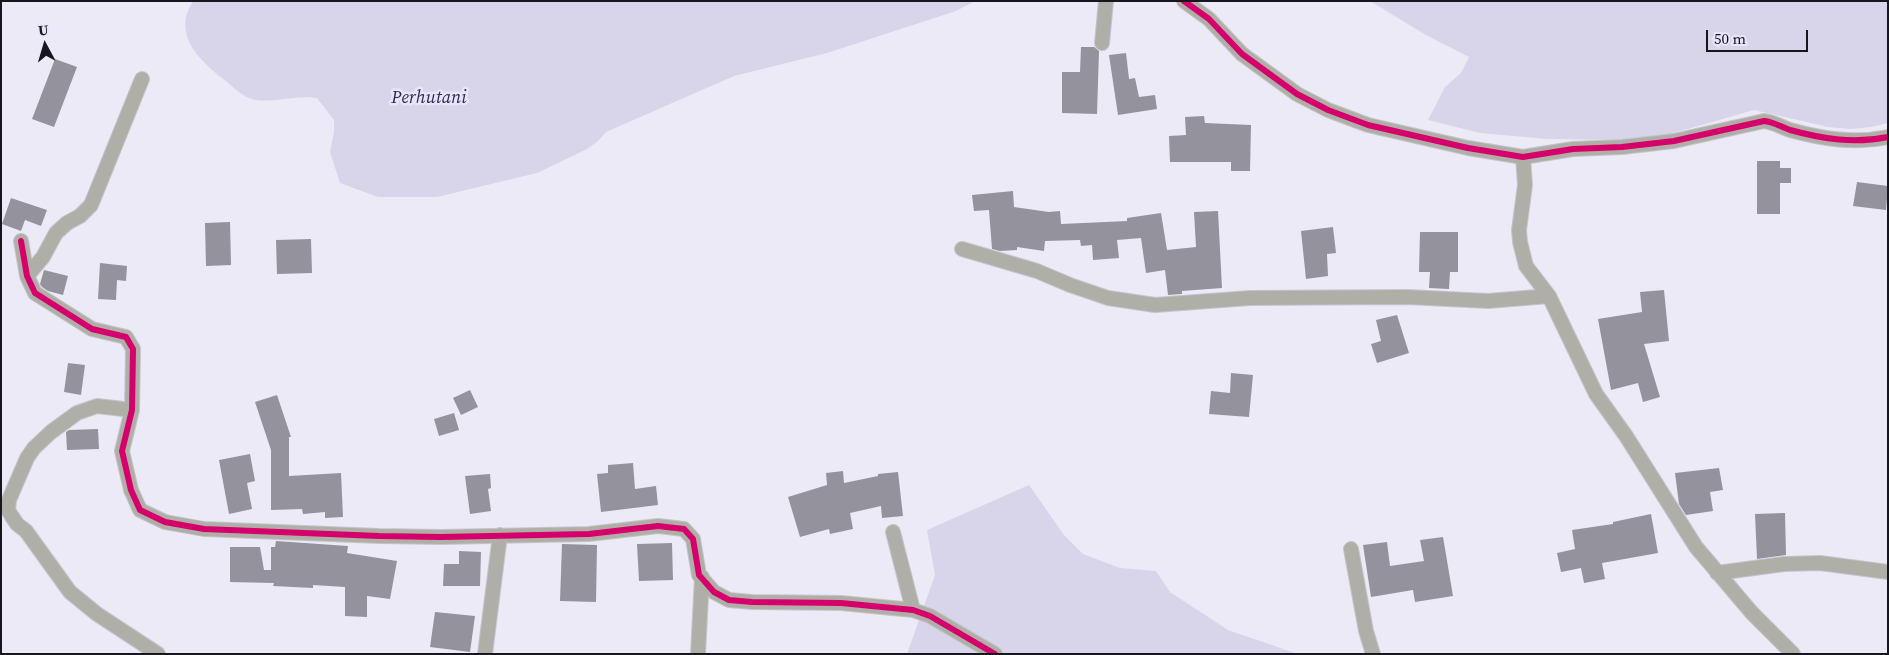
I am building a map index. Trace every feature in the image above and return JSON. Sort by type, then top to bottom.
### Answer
[{"type":"street","points":[[1102,43],[1106,1]]},
{"type":"street","points":[[1184,1],[1209,19],[1242,54],[1267,73],[1298,94],[1328,110],[1368,125],[1468,148],[1523,157],[1573,149],[1622,147],[1674,141],[1764,121],[1827,139],[1870,141],[1888,137]]},
{"type":"street","points":[[27,276],[42,257],[56,233],[67,223],[80,216],[91,205],[142,79]]},
{"type":"street","points":[[1523,157],[1525,185],[1524,200],[1519,219],[1520,242],[1526,266],[1550,296],[1596,394],[1626,436],[1696,547],[1752,612],[1793,654]]},
{"type":"street","points":[[21,241],[27,276],[36,293],[92,329],[126,337],[133,349],[132,410],[122,452],[131,490],[140,510],[165,522],[204,529],[441,537],[589,534],[658,526],[684,529],[693,539],[699,575],[714,592],[729,600],[841,603],[913,610],[930,616],[995,654]]},
{"type":"street","points":[[962,249],[1036,271],[1108,298],[1155,305],[1250,298],[1407,297],[1488,301],[1550,296]]},
{"type":"street","points":[[132,410],[97,406],[78,413],[51,432],[27,458],[9,500],[8,510],[17,524],[26,531],[70,592],[97,614],[158,654]]},
{"type":"street","points":[[893,532],[913,610]]},
{"type":"street","points":[[485,654],[500,535]]},
{"type":"street","points":[[1351,549],[1366,631],[1373,654]]},
{"type":"street","points":[[1717,573],[1784,564],[1820,563],[1888,572]]},
{"type":"street","points":[[698,654],[702,578]]},
{"type":"green space","name":"Perhutani","points":[[193,1],[975,1],[956,11],[827,53],[734,76],[606,132],[587,149],[537,173],[437,197],[378,197],[340,183],[330,152],[334,120],[317,98],[267,101],[252,99],[238,91],[207,65],[192,47],[187,36],[185,25],[187,13]]},
{"type":"green space","points":[[1370,1],[1888,1],[1888,123],[1851,129],[1828,127],[1754,110],[1670,134],[1618,140],[1547,139],[1480,133],[1428,120],[1445,87],[1461,73],[1469,57],[1426,35]]},
{"type":"green space","points":[[1029,485],[1064,535],[1083,554],[1120,568],[1156,571],[1170,592],[1228,630],[1298,654],[907,654],[935,575],[927,530]]},
{"type":"building","points":[[1081,47],[1094,47],[1099,51],[1097,114],[1062,113],[1062,72],[1080,72]]},
{"type":"building","points":[[1126,53],[1129,79],[1135,78],[1139,97],[1155,95],[1157,109],[1118,115],[1109,55]]},
{"type":"building","points":[[55,59],[77,67],[54,127],[32,119]]},
{"type":"building","points":[[1204,116],[1205,123],[1251,125],[1250,171],[1231,171],[1231,162],[1170,162],[1169,136],[1186,135],[1185,117]]},
{"type":"building","points":[[1757,161],[1780,161],[1780,168],[1791,168],[1791,183],[1780,183],[1780,214],[1757,214]]},
{"type":"building","points":[[1857,182],[1888,186],[1886,210],[1853,206]]},
{"type":"building","points":[[1013,191],[1014,207],[1049,212],[1060,211],[1061,224],[1127,221],[1127,218],[1161,213],[1167,250],[1196,247],[1194,212],[1218,211],[1222,288],[1182,291],[1182,294],[1168,295],[1165,270],[1146,273],[1141,238],[1117,240],[1119,258],[1093,260],[1092,245],[1081,246],[1080,240],[1045,241],[1044,251],[1017,247],[1017,250],[1000,251],[992,249],[989,210],[974,211],[972,195]]},
{"type":"building","points":[[11,198],[47,210],[41,226],[25,220],[21,231],[2,224]]},
{"type":"building","points":[[230,222],[231,265],[206,266],[205,223]]},
{"type":"building","points":[[1333,227],[1336,253],[1327,254],[1328,276],[1306,279],[1301,231]]},
{"type":"building","points":[[1420,232],[1458,232],[1458,272],[1450,272],[1449,289],[1429,288],[1430,272],[1419,272]]},
{"type":"building","points":[[311,239],[312,273],[277,274],[276,240]]},
{"type":"building","points":[[100,263],[127,266],[126,281],[117,280],[116,300],[98,299]]},
{"type":"building","points":[[44,270],[68,276],[63,295],[48,291],[42,287],[40,284]]},
{"type":"building","points":[[1664,290],[1669,341],[1644,344],[1660,397],[1643,402],[1638,383],[1611,390],[1598,319],[1642,312],[1640,292]]},
{"type":"building","points":[[1397,315],[1409,353],[1377,363],[1371,344],[1381,341],[1376,320]]},
{"type":"building","points":[[68,363],[85,365],[81,395],[64,392]]},
{"type":"building","points":[[1231,373],[1253,375],[1249,417],[1209,414],[1211,391],[1230,393]]},
{"type":"building","points":[[470,390],[478,407],[461,415],[453,398]]},
{"type":"building","points":[[277,395],[291,437],[289,437],[289,476],[341,473],[343,517],[325,518],[325,512],[303,514],[302,509],[271,510],[271,450],[255,402]]},
{"type":"building","points":[[454,413],[459,430],[439,436],[434,419]]},
{"type":"building","points":[[98,429],[99,449],[67,450],[66,432],[69,430]]},
{"type":"building","points":[[250,454],[255,481],[247,483],[252,509],[229,514],[219,460]]},
{"type":"building","points":[[633,463],[635,489],[656,486],[658,505],[601,512],[597,474],[608,473],[608,465]]},
{"type":"building","points":[[1719,468],[1723,490],[1710,492],[1713,511],[1686,515],[1679,504],[1675,473]]},
{"type":"building","points":[[843,471],[844,483],[878,476],[878,474],[898,472],[903,516],[882,518],[881,506],[850,513],[853,529],[830,534],[829,529],[800,537],[788,497],[827,485],[826,473]]},
{"type":"building","points":[[490,474],[491,488],[488,489],[491,511],[470,514],[465,476]]},
{"type":"building","points":[[1785,513],[1786,555],[1757,559],[1755,514]]},
{"type":"building","points":[[1651,514],[1658,553],[1602,563],[1605,579],[1584,583],[1581,568],[1561,572],[1557,553],[1575,549],[1572,530],[1613,524],[1613,522]]},
{"type":"building","points":[[1443,537],[1453,596],[1415,602],[1413,590],[1371,597],[1363,545],[1387,542],[1390,566],[1424,561],[1420,540]]},
{"type":"building","points":[[276,541],[348,546],[347,553],[397,561],[390,599],[367,596],[367,617],[345,616],[345,587],[313,585],[313,588],[273,586],[274,583],[230,582],[230,547],[260,547],[264,570],[271,570],[271,547],[275,547]]},
{"type":"building","points":[[672,543],[673,580],[639,581],[637,544]]},
{"type":"building","points":[[562,544],[597,545],[596,602],[560,601]]},
{"type":"building","points":[[459,551],[481,552],[480,586],[443,586],[444,564],[459,564]]},
{"type":"building","points":[[435,612],[475,616],[470,652],[430,647]]},
{"type":"cycle path","points":[[1184,1],[1209,19],[1242,54],[1297,94],[1328,110],[1368,125],[1468,148],[1523,157],[1573,149],[1622,147],[1674,141],[1764,121],[1790,130],[1839,140],[1888,137]]},
{"type":"cycle path","points":[[21,241],[27,276],[35,293],[92,329],[126,337],[133,349],[132,410],[122,451],[131,490],[140,510],[165,522],[204,529],[441,537],[589,534],[658,526],[684,529],[693,539],[699,575],[714,592],[729,600],[841,603],[913,610],[930,616],[995,654]]}]
